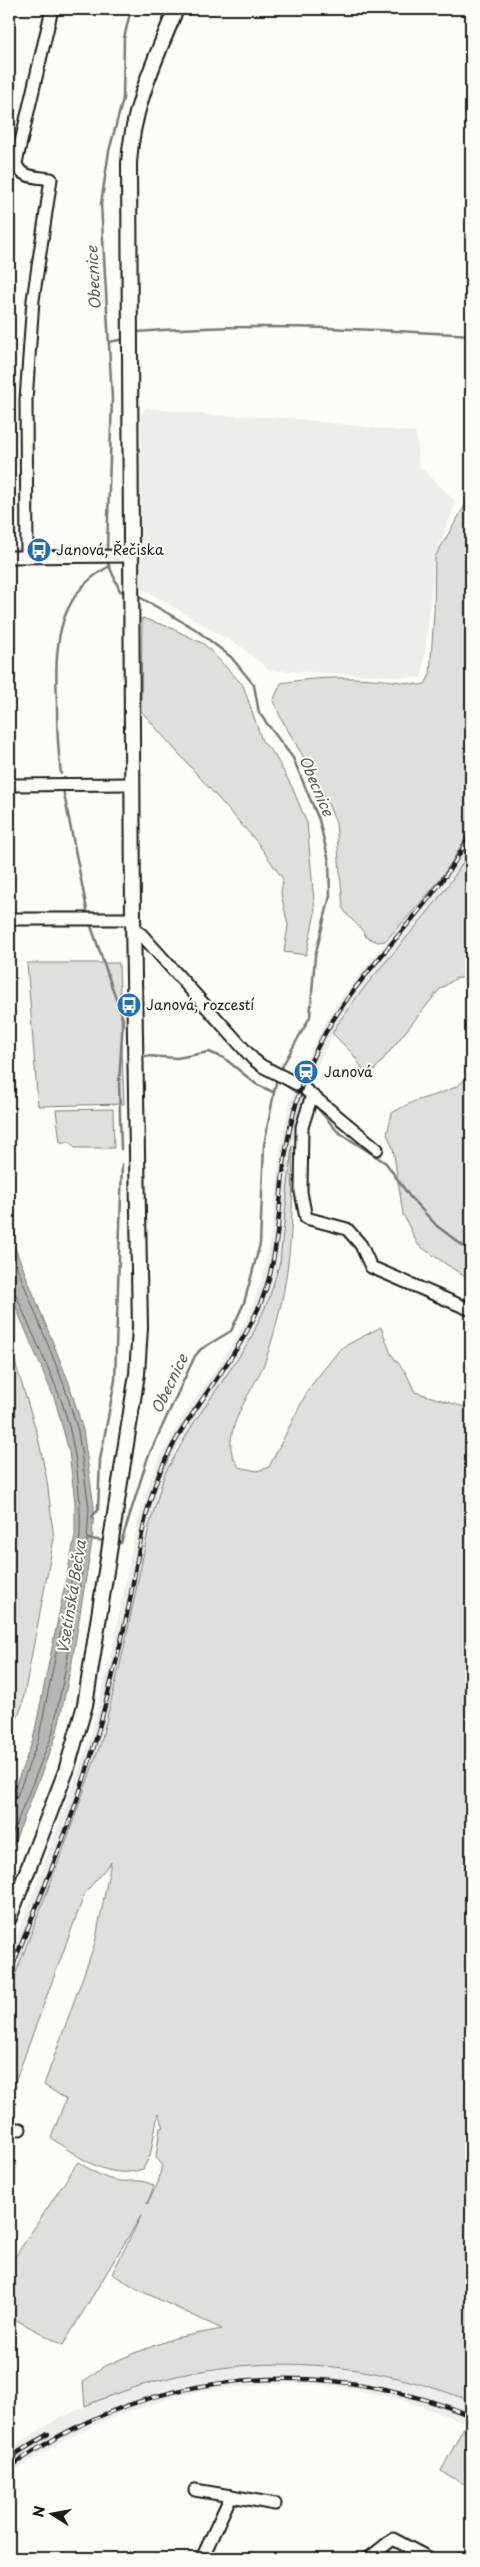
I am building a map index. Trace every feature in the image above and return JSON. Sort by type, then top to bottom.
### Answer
[{"type":"main road","points":[[9,1918],[52,1806],[79,1728],[89,1686],[139,1352],[131,594],[130,144],[138,102],[176,9]]},
{"type":"street","points":[[27,556],[26,400],[33,300],[51,179],[23,174],[18,170],[16,163],[52,9]]},
{"type":"street","points":[[9,556],[131,556]]},
{"type":"street","points":[[9,785],[133,784]]},
{"type":"street","points":[[9,919],[134,924],[253,1059],[273,1072],[301,1086],[377,1149]]},
{"type":"street","points":[[312,1095],[302,1127],[301,1192],[306,1218],[347,1229],[360,1245],[371,1268],[471,1310]]},
{"type":"street","points":[[195,2490],[275,2504]]},
{"type":"street","points":[[202,2558],[231,2496]]},
{"type":"street","points":[[369,2558],[393,2538],[429,2558]]},
{"type":"shaded area","points":[[146,408],[211,415],[290,418],[416,433],[419,466],[456,502],[435,557],[422,678],[269,670],[243,648],[141,588],[141,414]]},
{"type":"shaded area","points":[[471,495],[471,823],[455,856],[434,886],[385,941],[378,942],[366,937],[343,908],[336,823],[322,789],[273,701],[281,683],[299,680],[351,678],[425,684],[430,675],[435,557]]},
{"type":"shaded area","points":[[142,618],[169,627],[204,644],[243,685],[262,741],[274,754],[292,787],[307,823],[315,913],[306,955],[284,952],[288,925],[281,894],[283,879],[257,842],[141,711]]},
{"type":"shaded area","points":[[471,821],[471,848],[466,858],[438,899],[343,1015],[312,1075],[296,1125],[280,1262],[269,1299],[249,1342],[174,1453],[165,1473],[149,1527],[124,1648],[101,1742],[63,1850],[9,1991],[9,1959],[90,1739],[113,1645],[137,1524],[154,1469],[183,1417],[238,1336],[249,1315],[263,1276],[272,1229],[281,1144],[290,1102],[301,1070],[333,1008],[429,891]]},
{"type":"shaded area","points":[[471,848],[471,976],[455,979],[440,989],[368,1078],[353,1054],[332,1033],[366,986],[440,897]]},
{"type":"shaded area","points":[[27,963],[119,963],[124,1104],[38,1106]]},
{"type":"shaded area","points":[[9,1038],[16,1093],[9,1094]]},
{"type":"shaded area","points":[[471,1072],[471,1281],[418,1245],[403,1214],[393,1148],[387,1134],[392,1113],[413,1102],[453,1088],[466,1079]]},
{"type":"shaded area","points":[[113,1109],[114,1148],[75,1148],[70,1142],[60,1142],[56,1110]]},
{"type":"shaded area","points":[[292,1146],[291,1227],[286,1279],[266,1359],[237,1418],[233,1431],[232,1454],[239,1467],[257,1471],[269,1467],[309,1388],[341,1348],[381,1327],[391,1354],[406,1373],[415,1392],[471,1409],[471,2401],[422,2385],[374,2373],[326,2366],[278,2364],[230,2367],[181,2375],[133,2388],[85,2406],[83,2382],[101,2368],[175,2338],[222,2329],[141,2291],[112,2274],[141,2216],[63,2345],[9,2316],[9,2266],[78,2162],[108,2179],[141,2181],[154,2186],[147,2204],[158,2183],[162,2165],[156,2157],[160,2128],[164,2127],[158,2114],[150,2156],[143,2169],[130,2172],[118,2172],[94,2165],[72,2153],[51,2138],[66,2099],[44,2085],[95,1943],[111,1862],[85,1893],[9,2098],[9,1991],[63,1850],[101,1742],[124,1648],[149,1527],[165,1473],[193,1424],[249,1342],[269,1299],[280,1262]]},
{"type":"shaded area","points":[[9,1343],[37,1433],[47,1480],[54,1539],[22,1706],[9,1739]]},
{"type":"shaded area","points":[[313,2363],[379,2373],[450,2393],[471,2401],[471,2424],[396,2398],[340,2387],[311,2384],[279,2384],[215,2389],[178,2396],[117,2415],[66,2439],[9,2474],[9,2449],[56,2420],[110,2395],[173,2376],[212,2368],[249,2364]]},
{"type":"shaded area","points":[[464,2427],[471,2431],[471,2488],[441,2471]]},
{"type":"water","name":"Vsetínská Bečva","points":[[9,1233],[69,1383],[83,1430],[94,1507],[92,1541],[72,1662],[56,1736],[9,1856],[9,1803],[33,1740],[75,1536],[75,1503],[69,1451],[55,1400],[9,1291]]},
{"type":"waterway","name":"Obecnice","points":[[107,548],[112,398],[101,204],[109,151],[123,99],[124,38],[131,9]]},
{"type":"waterway","points":[[134,335],[138,332],[221,327],[347,329],[471,335]]},
{"type":"waterway","points":[[109,342],[125,339]]},
{"type":"waterway","name":"Obecnice","points":[[107,561],[120,591],[126,592]]},
{"type":"waterway","points":[[61,774],[56,685],[58,646],[62,627],[68,609],[77,593],[90,579],[108,567]]},
{"type":"waterway","name":"Obecnice","points":[[136,595],[195,629],[231,657],[254,685],[259,713],[293,758],[319,820],[329,861],[330,896],[315,956],[310,1017],[279,1072]]},
{"type":"waterway","points":[[63,789],[88,915]]},
{"type":"waterway","points":[[91,926],[123,1019],[119,1083],[121,1149]]},
{"type":"waterway","name":"Obecnice","points":[[146,1056],[177,1058],[209,1052],[224,1058],[256,1084],[273,1092]]},
{"type":"waterway","name":"Obecnice","points":[[116,1542],[121,1543],[148,1457],[195,1356],[201,1349],[231,1331],[244,1303],[260,1244],[264,1145],[277,1077]]},
{"type":"waterway","points":[[281,1082],[307,1100]]},
{"type":"waterway","points":[[314,1104],[337,1131],[386,1163],[410,1197],[437,1226],[471,1252]]},
{"type":"waterway","points":[[92,1517],[98,1509],[100,1460],[115,1380],[122,1164]]},
{"type":"waterway","name":"Obecnice","points":[[89,1539],[106,1541]]},
{"type":"railway","points":[[9,1975],[56,1858],[87,1769],[118,1656],[143,1527],[156,1482],[180,1434],[239,1345],[252,1322],[268,1282],[277,1236],[287,1144],[293,1115],[306,1073],[328,1028],[347,999],[434,891],[454,863],[471,833]]},
{"type":"railway","points":[[9,2468],[61,2435],[117,2410],[174,2392],[233,2382],[293,2379],[353,2384],[413,2396],[471,2416]]},
{"type":"railway","points":[[9,2458],[48,2434]]},
{"type":"place","name":"Janová, Řečiska","points":[[39,550]]},
{"type":"place","name":"Janová, rozcestí","points":[[129,1005]]},
{"type":"place","name":"Janová","points":[[306,1072]]}]
